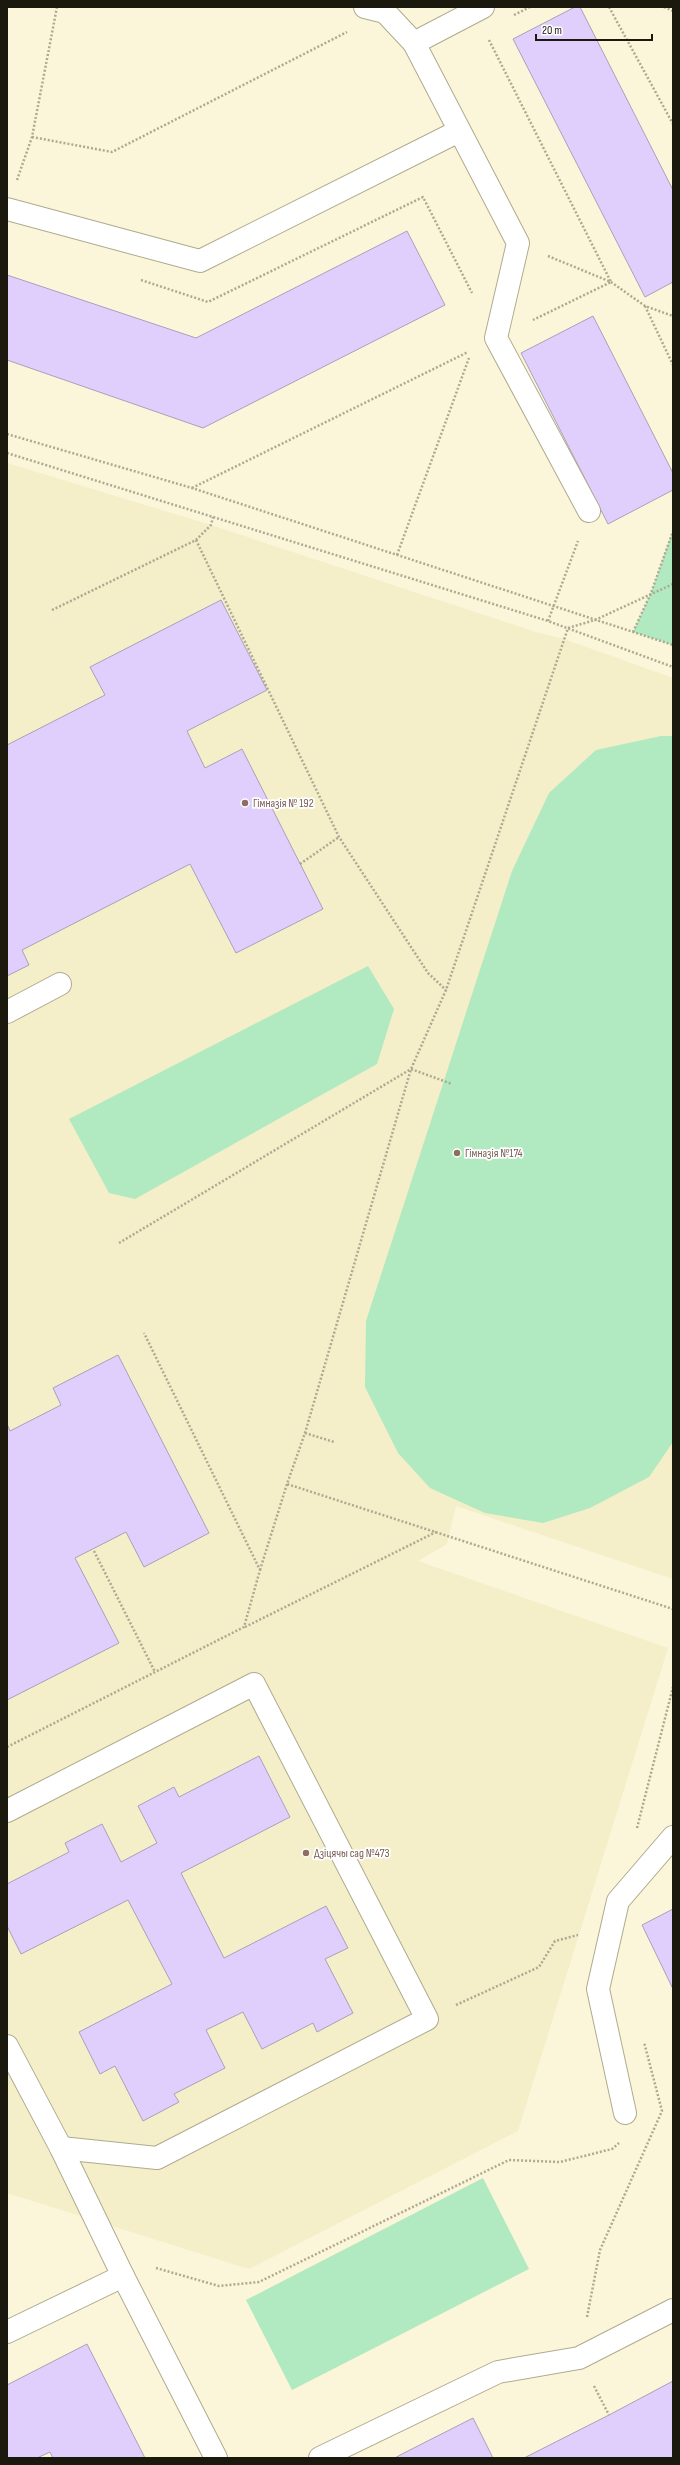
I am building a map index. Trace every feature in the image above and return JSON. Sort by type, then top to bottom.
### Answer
[{"type":"lane","points":[[414,43],[483,7]]},
{"type":"lane","points":[[375,10],[414,43],[518,243],[496,338],[589,511]]},
{"type":"lane","points":[[7,209],[200,261],[459,130]]},
{"type":"lane","points":[[7,1012],[60,984]]},
{"type":"lane","points":[[7,1811],[254,1684],[427,2019],[157,2158],[61,2148]]},
{"type":"lane","points":[[625,2113],[598,1989],[618,1901],[673,1837]]},
{"type":"lane","points":[[7,2046],[61,2148],[123,2276],[216,2458]]},
{"type":"lane","points":[[7,2332],[123,2276]]},
{"type":"lane","points":[[320,2458],[498,2372],[579,2358],[673,2310]]},
{"type":"path","points":[[7,209],[32,137],[58,7]]},
{"type":"path","points":[[510,17],[530,7]]},
{"type":"path","points":[[609,7],[673,124]]},
{"type":"path","points":[[664,7],[673,11]]},
{"type":"path","points":[[32,137],[112,152],[375,10]]},
{"type":"path","points":[[488,38],[611,282]]},
{"type":"path","points":[[423,198],[474,296]]},
{"type":"path","points":[[518,243],[611,282],[645,306],[673,316]]},
{"type":"path","points":[[496,338],[611,282]]},
{"type":"path","points":[[645,306],[673,365]]},
{"type":"path","points":[[192,488],[472,350],[397,554]]},
{"type":"path","points":[[7,434],[192,488],[673,645]]},
{"type":"path","points":[[7,453],[548,621],[673,667]]},
{"type":"path","points":[[548,621],[589,511]]},
{"type":"path","points":[[52,610],[196,540],[211,525],[213,516]]},
{"type":"path","points":[[633,632],[650,593],[673,531]]},
{"type":"path","points":[[196,540],[338,837],[428,974],[446,990]]},
{"type":"path","points":[[568,628],[595,620],[650,593],[673,584]]},
{"type":"path","points":[[244,1628],[260,1570],[305,1433],[411,1070],[446,990],[568,628]]},
{"type":"path","points":[[300,864],[338,837]]},
{"type":"path","points":[[119,1244],[411,1070],[452,1084]]},
{"type":"path","points":[[144,1333],[260,1570]]},
{"type":"path","points":[[305,1433],[334,1442]]},
{"type":"path","points":[[287,1484],[673,1609]]},
{"type":"path","points":[[7,1748],[155,1672],[436,1532]]},
{"type":"path","points":[[94,1551],[155,1672]]},
{"type":"path","points":[[636,1832],[673,1687]]},
{"type":"path","points":[[427,2019],[539,1967],[555,1941],[579,1935],[585,1936]]},
{"type":"path","points":[[600,2250],[662,2111],[643,2036]]},
{"type":"path","points":[[656,2116],[662,2111]]},
{"type":"path","points":[[123,2276],[150,2266],[219,2286],[259,2282],[509,2160],[560,2162],[612,2149],[624,2139]]},
{"type":"shaded area","points":[[7,463],[211,525],[536,632],[564,639],[673,678],[673,1579],[456,1506],[447,1544],[418,1561],[668,1648],[518,2131],[249,2269],[7,2193]]},
{"type":"green space","points":[[673,530],[673,645],[633,632],[651,593]]},
{"type":"green space","points":[[661,736],[673,736],[673,1442],[649,1477],[590,1508],[543,1523],[485,1513],[430,1488],[398,1453],[365,1387],[366,1321],[512,871],[549,793],[596,750]]},
{"type":"green space","points":[[368,966],[394,1009],[377,1064],[135,1199],[109,1193],[69,1119]]},
{"type":"green space","points":[[483,2178],[529,2269],[292,2390],[246,2300]]},
{"type":"building","points":[[575,7],[580,7],[673,190],[673,282],[645,297],[513,39]]},
{"type":"building","points":[[407,231],[445,305],[203,428],[7,360],[7,275],[196,338]]},
{"type":"building","points":[[593,316],[673,473],[673,490],[608,524],[521,353]]},
{"type":"building","points":[[221,600],[267,690],[187,731],[205,768],[242,749],[323,909],[236,953],[190,864],[22,950],[29,965],[7,976],[7,745],[105,695],[90,667]]},
{"type":"building","points":[[118,1355],[209,1533],[144,1567],[126,1532],[75,1558],[119,1643],[7,1700],[7,1424],[10,1431],[61,1405],[53,1388]]},
{"type":"building","points":[[259,1756],[290,1817],[181,1873],[224,1958],[326,1906],[348,1948],[325,1959],[353,2013],[317,2032],[313,2023],[262,2049],[243,2012],[206,2030],[225,2068],[174,2094],[179,2102],[143,2121],[115,2066],[100,2074],[79,2032],[172,1984],[128,1900],[21,1954],[7,1926],[7,1884],[69,1852],[65,1843],[102,1824],[121,1862],[157,1843],[138,1806],[174,1787],[179,1797]]},
{"type":"building","points":[[673,1909],[673,1989],[642,1925]]},
{"type":"building","points":[[87,2344],[145,2458],[53,2458],[50,2452],[37,2458],[7,2458],[7,2385]]},
{"type":"building","points":[[673,2381],[673,2458],[524,2458],[609,2415]]},
{"type":"building","points":[[473,2418],[493,2458],[395,2458],[400,2455]]},
{"type":"place","name":"Гімназія № 192","points":[[245,803]]},
{"type":"place","name":"Гімназія №174","points":[[457,1153]]},
{"type":"place","name":"Дзіцячы сад №473","points":[[306,1853]]}]
